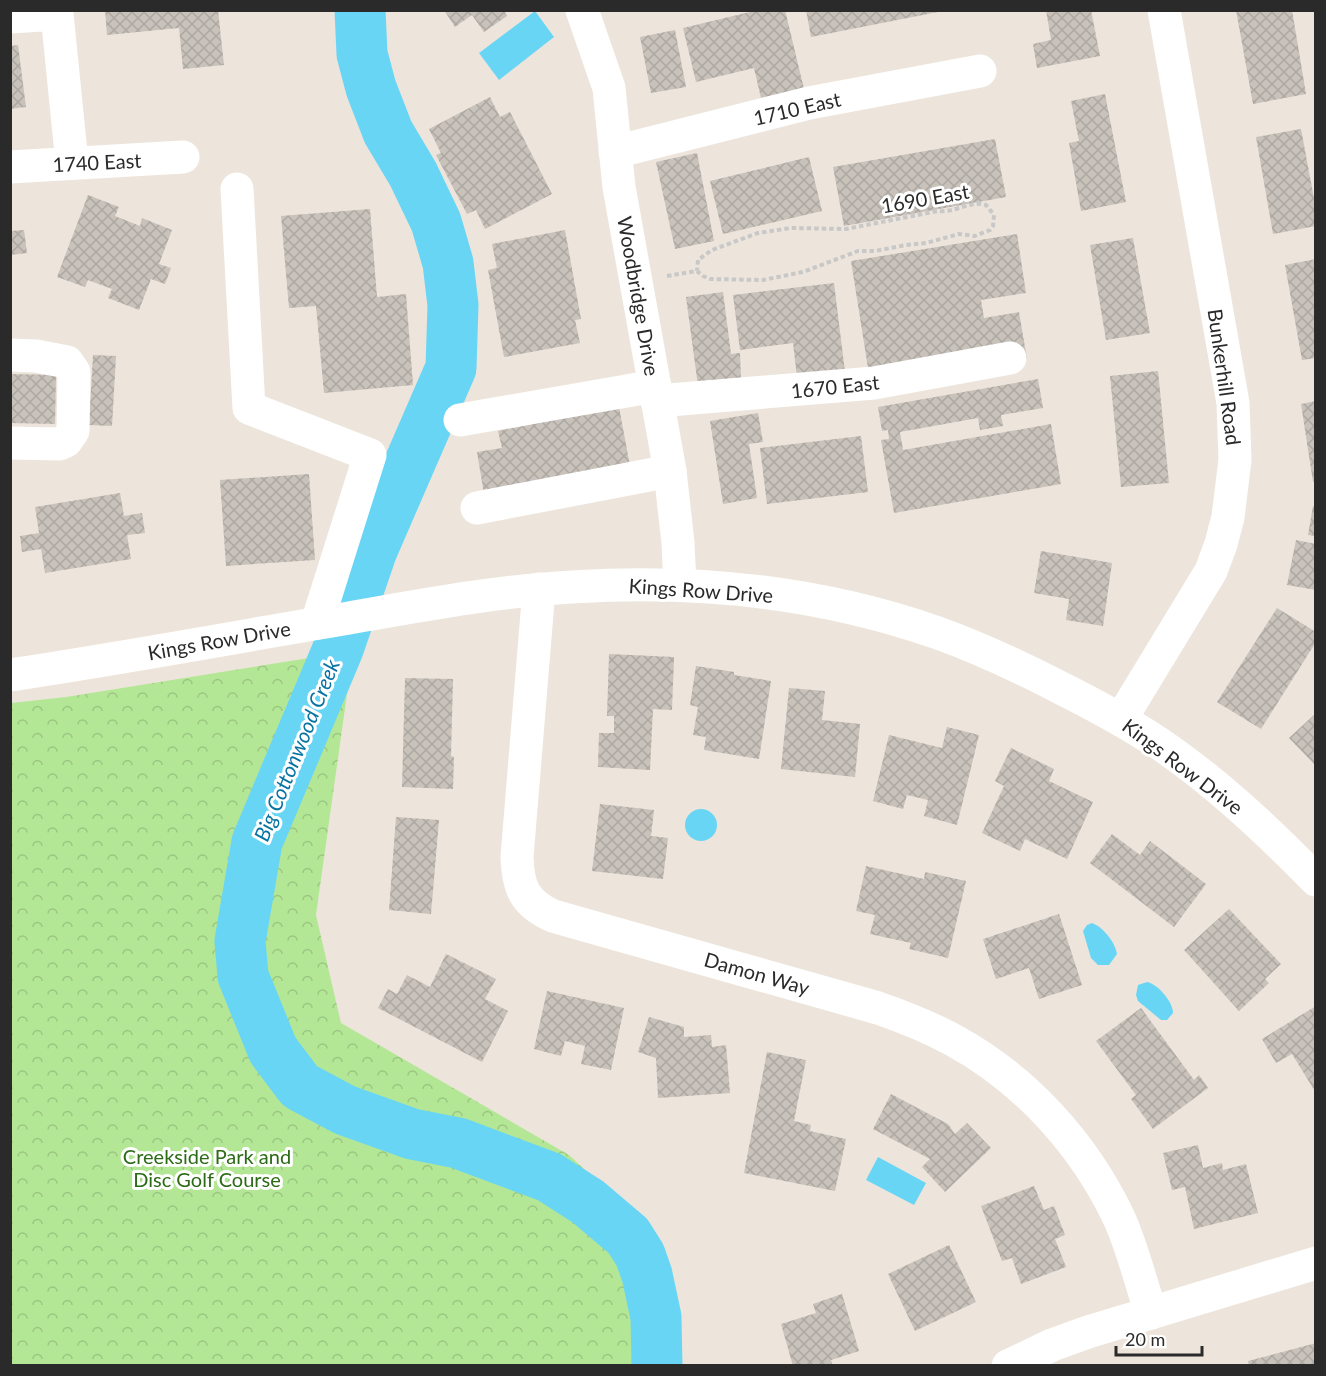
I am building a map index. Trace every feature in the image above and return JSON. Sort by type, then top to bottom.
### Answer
[{"type":"street","name":"Woodbridge Drive","points":[[582,10],[609,88],[619,187],[670,471],[680,585]]},
{"type":"street","name":"Bunkerhill Road","points":[[1121,719],[1211,571],[1228,517],[1235,460],[1233,403],[1164,10]]},
{"type":"street","points":[[10,17],[57,14],[72,163]]},
{"type":"street","name":"1710 East","points":[[615,152],[809,103],[980,71]]},
{"type":"street","name":"1740 East","points":[[10,167],[183,157]]},
{"type":"street","points":[[237,189],[249,408],[370,455],[317,623]]},
{"type":"street","points":[[10,355],[36,356],[67,362],[74,372],[73,431],[66,441],[59,444],[10,443]]},
{"type":"street","name":"1670 East","points":[[460,420],[656,393],[874,383],[1010,358]]},
{"type":"street","points":[[477,508],[670,471]]},
{"type":"street","name":"Kings Row Drive","points":[[10,675],[438,603],[539,589],[608,585],[680,585],[778,594],[884,616],[938,633],[987,652],[1121,719],[1159,744],[1220,790],[1316,880]]},
{"type":"street","name":"Damon Way","points":[[539,589],[517,857],[523,894],[536,907],[553,916],[898,1015],[954,1041],[990,1063],[1052,1118],[1078,1149],[1101,1184],[1120,1220],[1151,1313]]},
{"type":"street","points":[[1008,1365],[1052,1345],[1316,1263]]},
{"type":"path","name":"1690 East","points":[[666,276],[697,271],[710,279],[763,280],[803,272],[858,251],[875,251],[906,244],[926,243],[959,234],[979,235],[993,226],[994,215],[986,205],[975,204],[950,212],[938,211],[846,230],[791,228],[758,233],[712,250],[698,260],[697,271]]},
{"type":"green space","name":"Creekside Park and Disc Golf Course","points":[[353,651],[316,915],[341,1023],[569,1155],[656,1235],[679,1365],[11,1365],[11,703],[66,697]]},
{"type":"water","points":[[535,11],[554,37],[499,80],[479,53]]},
{"type":"water","points":[[701,809],[712,814],[717,825],[712,836],[701,841],[690,836],[685,825],[690,814]]},
{"type":"water","points":[[1092,923],[1104,931],[1116,949],[1117,954],[1109,965],[1098,965],[1091,958],[1083,931],[1087,925]]},
{"type":"water","points":[[1147,982],[1160,990],[1168,999],[1173,1013],[1167,1020],[1161,1020],[1138,1001],[1136,995],[1138,985]]},
{"type":"water","points":[[878,1157],[926,1183],[914,1205],[866,1180]]},
{"type":"building","points":[[105,10],[218,10],[224,65],[183,69],[179,28],[107,35]]},
{"type":"building","points":[[444,10],[504,10],[507,16],[484,32],[472,15],[455,27]]},
{"type":"building","points":[[758,10],[785,10],[804,89],[761,98],[754,68],[696,82],[683,28]]},
{"type":"building","points":[[806,10],[938,10],[938,12],[811,37]]},
{"type":"building","points":[[1046,10],[1091,10],[1100,56],[1037,68],[1033,44],[1051,40]]},
{"type":"building","points":[[1236,10],[1292,10],[1306,94],[1253,104]]},
{"type":"building","points":[[675,30],[686,87],[651,93],[640,37]]},
{"type":"building","points":[[18,45],[26,107],[10,109],[10,46]]},
{"type":"building","points":[[1105,94],[1126,202],[1081,211],[1069,143],[1079,141],[1071,101]]},
{"type":"building","points":[[490,97],[500,117],[510,112],[552,194],[485,229],[476,210],[467,214],[436,155],[441,153],[429,129]]},
{"type":"building","points":[[1301,129],[1316,209],[1316,226],[1273,234],[1256,137]]},
{"type":"building","points":[[995,139],[1006,197],[844,226],[833,167]]},
{"type":"building","points":[[697,153],[714,241],[675,249],[656,162]]},
{"type":"building","points":[[809,157],[822,211],[723,234],[710,181]]},
{"type":"building","points":[[88,195],[119,207],[115,216],[140,226],[142,218],[172,230],[159,264],[171,268],[165,284],[151,279],[139,310],[108,298],[112,289],[88,280],[85,287],[57,277]]},
{"type":"building","points":[[370,209],[377,297],[406,294],[413,385],[324,393],[316,306],[289,308],[281,216]]},
{"type":"building","points":[[24,230],[27,253],[10,255],[10,231]]},
{"type":"building","points":[[565,230],[581,319],[575,320],[580,343],[504,357],[488,270],[497,268],[492,244]]},
{"type":"building","points":[[1017,234],[1026,293],[981,300],[984,318],[1019,312],[1027,359],[868,368],[851,261]]},
{"type":"building","points":[[1133,238],[1150,333],[1106,340],[1090,245]]},
{"type":"building","points":[[1316,259],[1316,358],[1302,360],[1285,265]]},
{"type":"building","points":[[834,283],[845,372],[797,377],[793,343],[740,350],[733,295]]},
{"type":"building","points":[[723,292],[731,354],[740,353],[741,380],[698,386],[686,297]]},
{"type":"building","points":[[93,355],[116,356],[112,426],[89,425]]},
{"type":"building","points":[[1158,371],[1169,483],[1121,487],[1110,376]]},
{"type":"building","points":[[10,374],[56,375],[55,424],[10,423]]},
{"type":"building","points":[[1038,379],[1043,408],[1001,415],[1003,426],[980,430],[978,418],[900,432],[903,450],[1051,424],[1061,484],[894,513],[881,440],[889,439],[888,430],[882,431],[878,407]]},
{"type":"building","points":[[1316,401],[1316,481],[1313,482],[1301,404]]},
{"type":"building","points":[[619,407],[630,466],[484,494],[477,452],[502,448],[498,431]]},
{"type":"building","points":[[758,413],[763,442],[749,444],[757,498],[723,504],[710,421]]},
{"type":"building","points":[[861,436],[868,492],[767,504],[760,448]]},
{"type":"building","points":[[309,474],[315,560],[226,566],[220,480]]},
{"type":"building","points":[[120,493],[124,516],[142,513],[145,533],[127,535],[131,559],[45,573],[41,549],[22,552],[20,536],[39,533],[35,507]]},
{"type":"building","points":[[1313,506],[1316,506],[1316,536],[1308,535]]},
{"type":"building","points":[[1296,540],[1316,544],[1316,590],[1287,585]]},
{"type":"building","points":[[1041,551],[1112,563],[1103,626],[1066,620],[1069,599],[1034,593]]},
{"type":"building","points":[[1277,608],[1316,632],[1316,642],[1261,729],[1217,702]]},
{"type":"building","points":[[609,654],[674,657],[672,710],[653,709],[650,770],[598,767],[599,733],[614,733],[614,716],[607,716]]},
{"type":"building","points":[[696,666],[771,681],[759,759],[704,750],[706,737],[693,735],[698,707],[690,705]]},
{"type":"building","points":[[405,678],[453,679],[451,756],[454,757],[453,789],[402,787]]},
{"type":"building","points":[[789,688],[825,691],[822,720],[860,724],[855,777],[781,769]]},
{"type":"building","points":[[1316,713],[1316,766],[1289,738]]},
{"type":"building","points":[[947,727],[979,735],[957,825],[924,816],[928,800],[907,795],[903,809],[873,801],[889,735],[942,748]]},
{"type":"building","points":[[1011,748],[1054,769],[1049,781],[1093,802],[1067,859],[1025,839],[1020,851],[982,833],[1004,786],[995,781]]},
{"type":"building","points":[[600,804],[654,810],[651,836],[668,838],[663,879],[592,871]]},
{"type":"building","points":[[396,817],[439,820],[431,914],[389,910]]},
{"type":"building","points":[[1112,834],[1140,855],[1150,841],[1206,884],[1174,927],[1090,863]]},
{"type":"building","points":[[866,866],[924,879],[925,872],[966,881],[948,958],[909,949],[911,943],[870,934],[875,915],[856,911]]},
{"type":"building","points":[[1229,909],[1281,964],[1265,979],[1269,983],[1239,1011],[1184,950]]},
{"type":"building","points":[[1059,914],[1082,985],[1039,999],[1029,968],[996,979],[983,939]]},
{"type":"building","points":[[446,954],[496,979],[485,999],[508,1011],[482,1062],[378,1008],[388,989],[397,994],[407,975],[430,987]]},
{"type":"building","points":[[547,991],[624,1008],[611,1070],[581,1064],[585,1046],[565,1041],[561,1056],[534,1049]]},
{"type":"building","points":[[1316,1006],[1316,1093],[1292,1054],[1276,1063],[1262,1039]]},
{"type":"building","points":[[1141,1008],[1194,1080],[1199,1075],[1208,1088],[1153,1129],[1131,1099],[1136,1095],[1096,1041]]},
{"type":"building","points":[[649,1017],[684,1027],[684,1037],[711,1035],[712,1047],[726,1045],[730,1093],[658,1098],[656,1058],[638,1052]]},
{"type":"building","points":[[767,1052],[806,1060],[794,1121],[811,1125],[810,1131],[846,1139],[835,1191],[744,1173]]},
{"type":"building","points":[[891,1094],[948,1124],[955,1134],[967,1123],[991,1148],[945,1192],[922,1167],[930,1159],[873,1129]]},
{"type":"building","points":[[1198,1145],[1203,1168],[1222,1163],[1223,1170],[1246,1164],[1258,1213],[1194,1229],[1185,1187],[1172,1190],[1163,1153]]},
{"type":"building","points":[[1034,1186],[1044,1210],[1054,1206],[1065,1235],[1055,1239],[1066,1267],[1021,1284],[1012,1258],[1002,1261],[981,1206]]},
{"type":"building","points":[[949,1245],[976,1302],[915,1331],[888,1274]]},
{"type":"building","points":[[842,1294],[859,1351],[831,1360],[833,1366],[793,1366],[781,1324],[816,1313],[813,1304]]},
{"type":"building","points":[[1316,1343],[1316,1366],[1249,1366],[1248,1361]]},
{"type":"waterway","name":"Big Cottonwood Creek","points":[[360,10],[362,54],[371,88],[388,132],[413,174],[436,222],[448,263],[453,305],[451,368],[372,550],[338,649],[257,842],[240,941],[243,976],[273,1050],[300,1086],[345,1110],[412,1134],[458,1143],[549,1177],[588,1202],[628,1236],[640,1255],[647,1275],[656,1317],[657,1366]]}]
